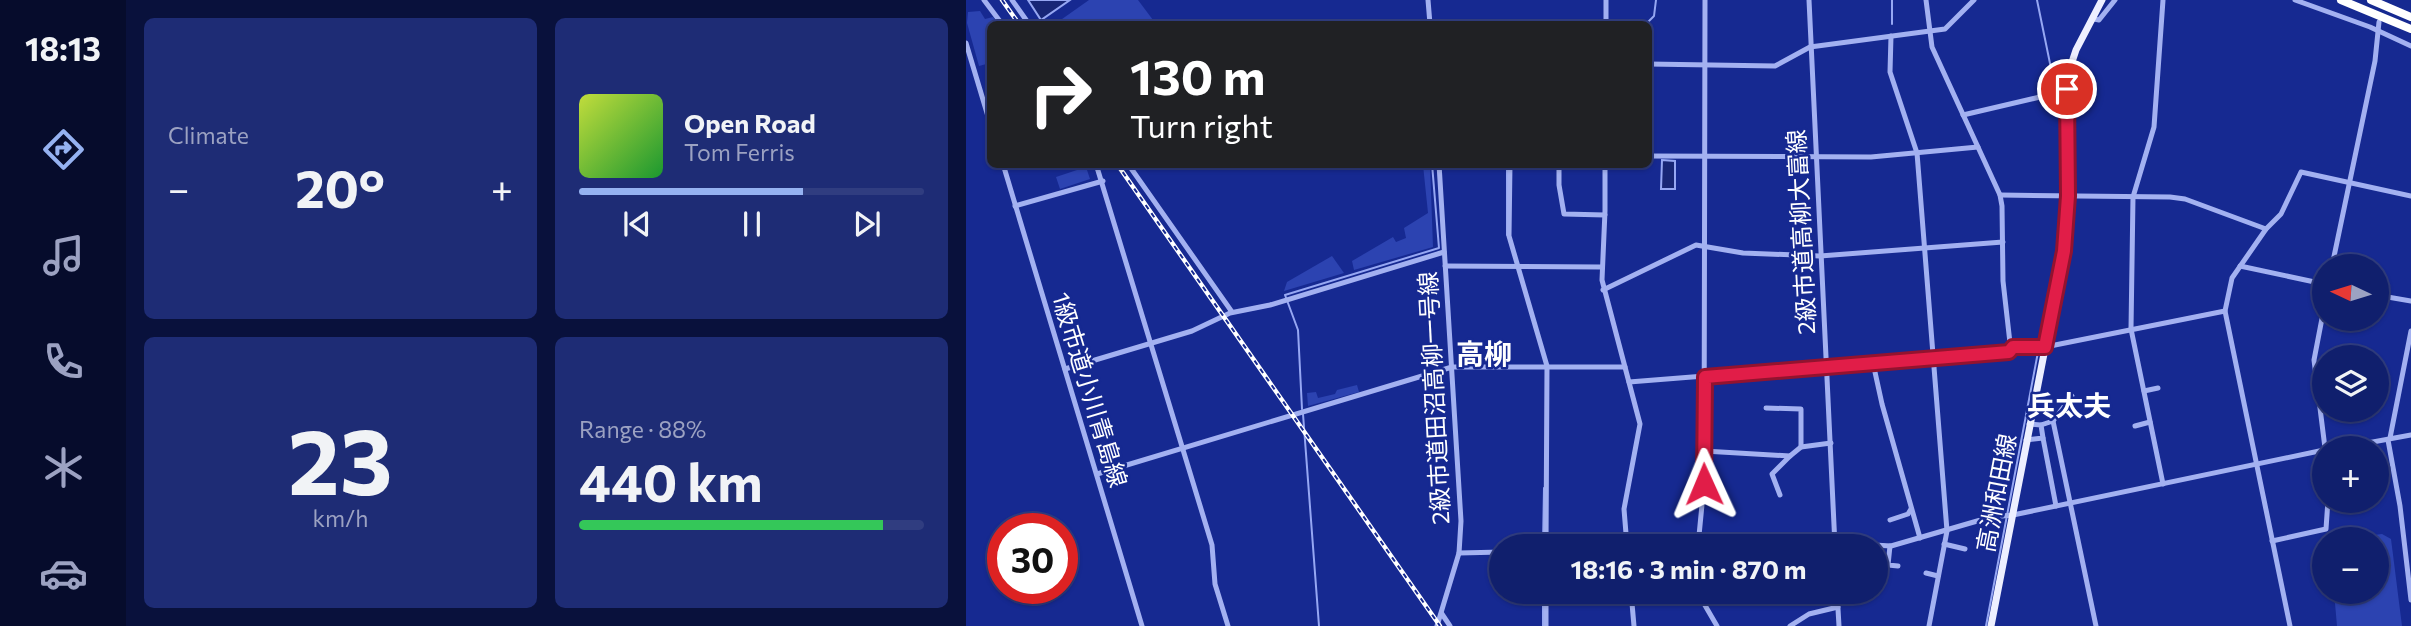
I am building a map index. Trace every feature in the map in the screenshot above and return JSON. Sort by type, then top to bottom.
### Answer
[{"type":"highway","points":[[2342,0],[2411,29]]},
{"type":"highway","points":[[2371,0],[2411,17]]},
{"type":"main road","name":"高洲和田線","points":[[1991,626],[2064,251],[2068,196],[2068,74],[2076,50],[2102,0]]},
{"type":"street","points":[[984,0],[1000,21]]},
{"type":"street","points":[[1012,0],[1027,21]]},
{"type":"street","points":[[1429,0],[1430,21]]},
{"type":"street","points":[[1606,0],[1606,21]]},
{"type":"street","points":[[1699,534],[1704,484],[1705,0]]},
{"type":"street","name":"2級市道高柳大富線","points":[[1809,0],[1834,534]]},
{"type":"street","points":[[1926,0],[1932,47],[2000,195],[2003,281],[2010,343],[2013,347]]},
{"type":"street","points":[[1652,64],[1775,65],[1810,47],[1945,29],[1974,0]]},
{"type":"street","points":[[2094,19],[2099,20],[2115,0]]},
{"type":"street","points":[[2163,0],[2154,127],[2133,197],[2131,329],[2163,484]]},
{"type":"street","points":[[2295,0],[2411,46]]},
{"type":"street","points":[[2335,254],[2375,61],[2379,22]]},
{"type":"street","points":[[1891,36],[1890,72],[1917,153],[1947,531],[1929,626]]},
{"type":"street","points":[[966,43],[987,114]]},
{"type":"street","points":[[1963,115],[2053,94]]},
{"type":"street","points":[[1652,156],[1871,157],[1978,148]]},
{"type":"street","name":"1級市道小川青島線","points":[[1004,168],[1142,626]]},
{"type":"street","points":[[1098,168],[1213,545],[1215,584],[1228,626]]},
{"type":"street","points":[[1131,168],[1232,312]]},
{"type":"street","name":"2級市道田沼高柳一号線","points":[[1437,626],[1459,553],[1461,521],[1439,168]]},
{"type":"street","points":[[1510,168],[1509,236],[1547,366],[1546,534]]},
{"type":"street","points":[[1559,168],[1564,214],[1605,215]]},
{"type":"street","points":[[1605,168],[1601,267],[1603,290],[1640,424],[1624,509],[1627,534]]},
{"type":"street","points":[[2290,626],[2225,311],[2229,286],[2266,229],[2281,214],[2301,172],[2411,196]]},
{"type":"street","points":[[1015,206],[1103,181]]},
{"type":"street","points":[[2000,195],[2185,199],[2266,229]]},
{"type":"street","points":[[1603,290],[1696,245],[1743,253],[1820,256],[2003,242]]},
{"type":"street","points":[[1065,369],[1192,331],[1232,312],[1270,305],[1444,252]]},
{"type":"street","points":[[1445,266],[1601,267]]},
{"type":"street","points":[[2240,267],[2312,282]]},
{"type":"street","points":[[2389,298],[2411,302]]},
{"type":"street","points":[[2013,347],[2045,347],[2225,311]]},
{"type":"street","points":[[2320,331],[2314,360],[2323,436]]},
{"type":"street","points":[[2411,331],[2389,439],[2411,600]]},
{"type":"street","points":[[1629,382],[2009,352],[2013,347]]},
{"type":"street","points":[[1873,363],[1920,538]]},
{"type":"street","points":[[1097,474],[1452,367],[1625,367]]},
{"type":"street","points":[[2144,391],[2158,388]]},
{"type":"street","points":[[2029,424],[2041,425],[2053,421],[2072,396]]},
{"type":"street","points":[[1766,408],[1801,409],[1801,447]]},
{"type":"street","points":[[2053,421],[2096,626]]},
{"type":"street","points":[[2135,426],[2150,422]]},
{"type":"street","points":[[2041,425],[2056,506]]},
{"type":"street","points":[[2389,439],[2411,435]]},
{"type":"street","points":[[2026,440],[2043,438]]},
{"type":"street","points":[[1780,495],[1772,474],[1801,447],[1830,443]]},
{"type":"street","points":[[1704,451],[1790,456]]},
{"type":"street","points":[[1898,566],[1888,565],[1890,546],[2000,516],[2013,516],[2312,452]]},
{"type":"street","points":[[1890,520],[1908,514],[1911,509]]},
{"type":"street","points":[[2272,541],[2326,529],[2327,513]]},
{"type":"street","points":[[1944,544],[1965,549]]},
{"type":"street","points":[[1459,553],[1489,552]]},
{"type":"street","points":[[1926,573],[1938,576]]},
{"type":"street","points":[[1546,604],[1546,626]]},
{"type":"street","points":[[1633,604],[1634,626]]},
{"type":"street","points":[[1705,604],[1717,626]]},
{"type":"street","points":[[1838,604],[1839,626]]},
{"type":"street","points":[[1790,626],[1809,614],[1838,607]]},
{"type":"street","points":[[1442,614],[1451,626]]},
{"type":"shaded area","points":[[1028,0],[1070,0],[1041,20]]},
{"type":"shaded area","points":[[1089,0],[1138,0],[1154,21],[1059,21]]},
{"type":"shaded area","points":[[980,11],[985,19],[993,17],[996,21],[987,21],[987,64],[979,66],[967,23],[968,12]]},
{"type":"shaded area","points":[[1662,160],[1675,161],[1675,189],[1661,189]]},
{"type":"shaded area","points":[[1086,168],[1090,179],[1060,189],[1056,177]]},
{"type":"shaded area","points":[[1423,168],[1430,168],[1433,247],[1354,270],[1352,261],[1393,237],[1396,242],[1406,238],[1404,228],[1428,213]]},
{"type":"shaded area","points":[[1332,256],[1344,273],[1284,291],[1287,282]]},
{"type":"shaded area","points":[[1357,385],[1359,392],[1308,406],[1307,393],[1316,392],[1318,398]]},
{"type":"shaded area","points":[[2389,538],[2391,539],[2402,626],[2337,626],[2335,604],[2389,604]]},
{"type":"waterway","points":[[1649,21],[1654,16],[1656,0]]},
{"type":"waterway","points":[[1892,0],[1892,24]]},
{"type":"waterway","points":[[1986,626],[2057,252],[2063,182],[2061,117],[2037,0]]},
{"type":"waterway","points":[[1302,409],[1298,330],[1285,295],[1439,248],[1432,168]]},
{"type":"waterway","points":[[1507,168],[1507,235]]},
{"type":"waterway","points":[[1303,414],[1319,626]]},
{"type":"waterway","points":[[1543,534],[1544,488]]},
{"type":"waterway","points":[[1543,604],[1543,626]]},
{"type":"railway","points":[[1002,0],[1017,21]]},
{"type":"railway","points":[[1120,168],[1440,626]]},
{"type":"district","name":"高柳","points":[[1484,354]]},
{"type":"district","name":"兵太夫","points":[[2069,406]]},
{"type":"route","points":[[1704,484],[1705,377],[2009,352],[2013,347],[2045,347],[2064,251],[2068,196],[2067,89]]}]
